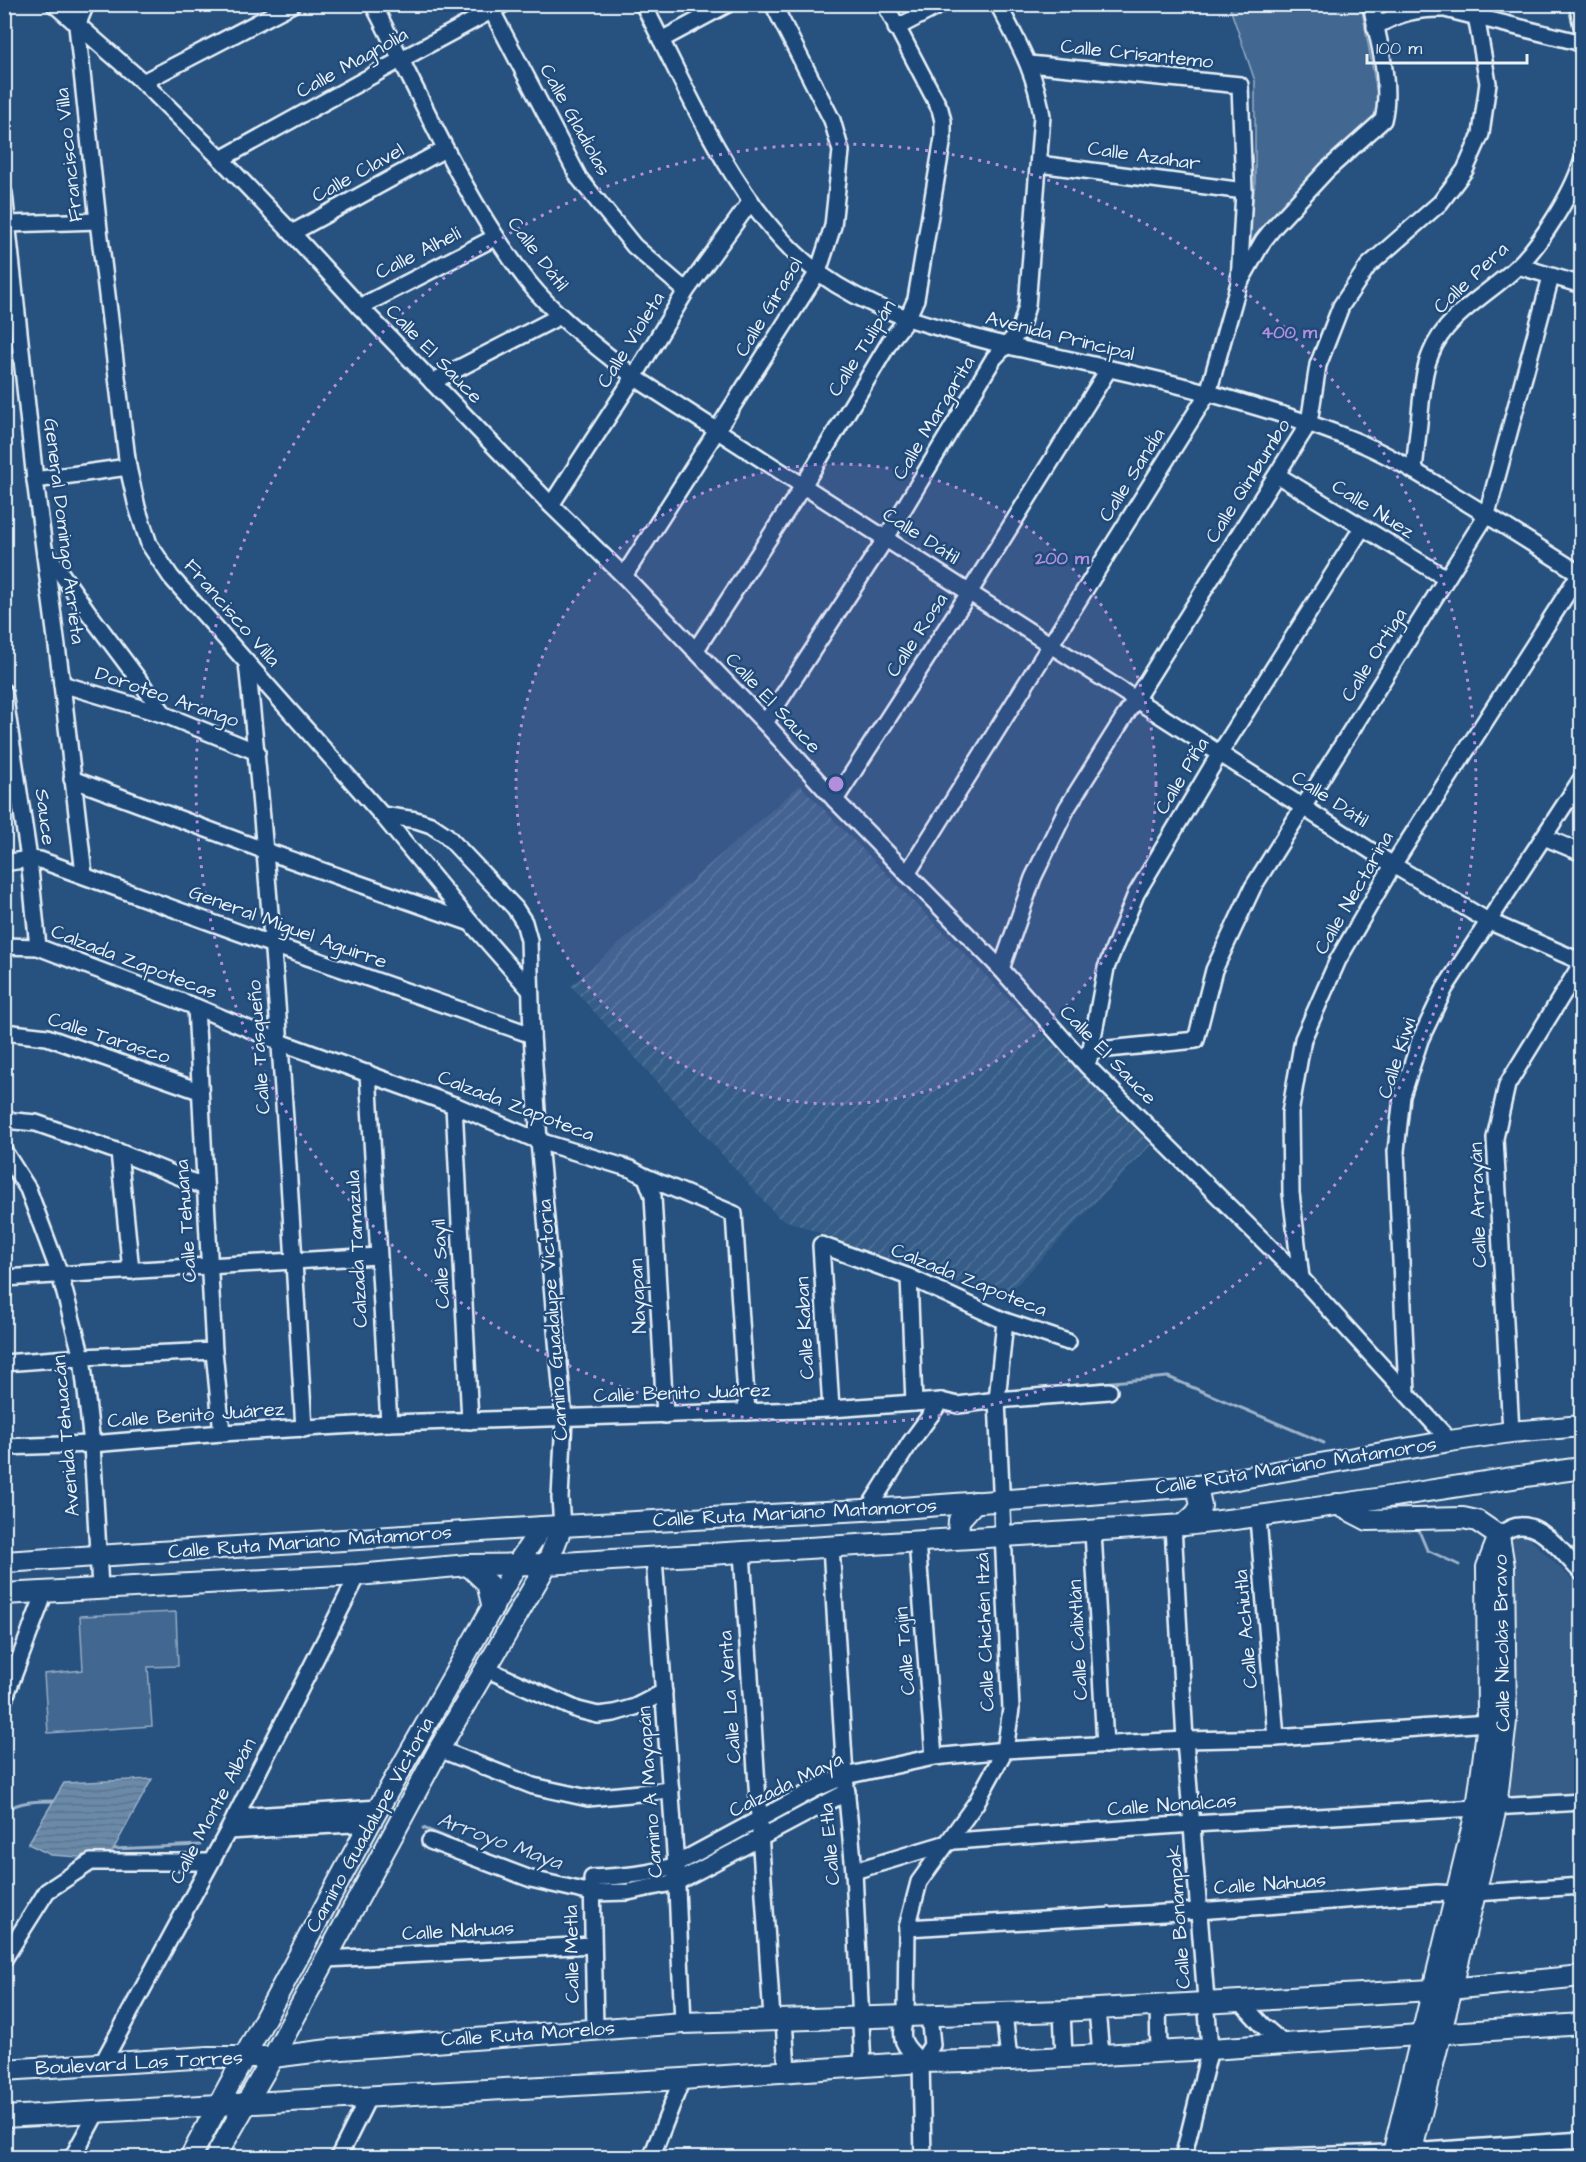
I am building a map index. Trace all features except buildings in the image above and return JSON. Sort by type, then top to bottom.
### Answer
[{"type":"main road","name":"Calle Ruta Mariano Matamoros","points":[[4,1562],[552,1526],[1000,1501],[1197,1486],[1450,1441],[1511,1432],[1581,1426]]},
{"type":"main road","name":"Calle Ruta Mariano Matamoros","points":[[4,1594],[358,1575],[468,1565],[547,1564],[958,1538],[1093,1532],[1258,1518],[1581,1467]]},
{"type":"main road","points":[[1178,1525],[1195,1515],[1201,1506],[1197,1486]]},
{"type":"main road","points":[[958,1538],[959,1520],[975,1502]]},
{"type":"main road","points":[[1336,1504],[1368,1520],[1463,1518],[1477,1521],[1498,1536]]},
{"type":"main road","name":"Camino Guadalupe Victoria","points":[[190,2157],[374,1816],[517,1564],[552,1526]]},
{"type":"main road","name":"Camino Guadalupe Victoria","points":[[215,2157],[273,2057],[439,1749],[547,1564],[552,1526]]},
{"type":"main road","name":"Calle Nicolás Bravo","points":[[1487,1808],[1487,1567],[1498,1536]]},
{"type":"main road","name":"Calle Nicolás Bravo","points":[[1401,2155],[1487,1808],[1506,1721],[1504,1567],[1498,1536]]},
{"type":"main road","points":[[468,1565],[487,1583],[493,1608]]},
{"type":"main road","name":"Calle Ruta Morelos","points":[[273,2057],[330,2050],[683,2023],[1062,2011],[1442,1989],[1581,1976]]},
{"type":"main road","points":[[4,2117],[682,2079],[921,2062],[1009,2060],[1210,2049],[1581,2024]]},
{"type":"main road","name":"Boulevard Las Torres","points":[[4,2070],[273,2057]]},
{"type":"street","name":"Calle El Sauce","points":[[54,4],[143,82],[221,159],[360,308],[551,505],[624,576],[765,723],[835,800],[1001,969],[1088,1068],[1301,1278],[1450,1441]]},
{"type":"street","points":[[77,26],[86,4]]},
{"type":"street","points":[[143,82],[293,4]]},
{"type":"street","name":"Calle Dátil","points":[[374,4],[445,149],[496,237],[530,284],[560,316],[634,377],[1393,865],[1488,921],[1581,962]]},
{"type":"street","name":"Avenida Principal","points":[[643,4],[718,149],[773,231],[818,272],[861,300],[907,320],[1208,393],[1309,423],[1355,440],[1414,471],[1581,573]]},
{"type":"street","points":[[662,40],[728,4]]},
{"type":"street","name":"Calle Girasol","points":[[624,576],[818,272],[833,226],[841,151],[832,120],[773,4]]},
{"type":"street","name":"Calle Tulipán","points":[[695,651],[803,486],[892,338],[907,320],[916,300],[943,138],[943,121],[940,109],[885,4]]},
{"type":"street","points":[[896,27],[942,4]]},
{"type":"street","name":"Calle Margarita","points":[[765,723],[886,538],[994,358],[1019,332],[1027,306],[1042,116],[1038,89],[1029,64],[998,4]]},
{"type":"street","points":[[1239,283],[1263,241],[1274,227],[1327,170],[1383,120],[1385,104],[1383,73],[1371,4]]},
{"type":"street","points":[[1577,4],[1581,26]]},
{"type":"street","name":"Calle Magnolia","points":[[221,159],[498,8]]},
{"type":"street","name":"Calle Gladiolas","points":[[498,8],[579,178],[634,246],[686,291]]},
{"type":"street","points":[[1375,27],[1398,15],[1418,10],[1445,9],[1581,43]]},
{"type":"street","name":"Calle Qimbumbo","points":[[1001,969],[1033,878],[1067,808],[1309,423],[1318,365],[1341,306],[1368,266],[1440,203],[1465,170],[1481,134],[1488,82],[1476,16]]},
{"type":"street","name":"Francisco Villa","points":[[77,26],[128,467],[137,507],[149,544],[171,578],[382,816],[530,990]]},
{"type":"street","name":"Calle Crisantemo","points":[[1029,64],[1240,85]]},
{"type":"street","name":"Calle Sandía","points":[[907,874],[1208,393],[1239,283],[1244,191],[1240,85]]},
{"type":"street","name":"Calle Clavel","points":[[292,233],[445,149]]},
{"type":"street","name":"Calle Pera","points":[[1414,471],[1425,369],[1439,337],[1463,312],[1518,266],[1540,239],[1565,198],[1581,162]]},
{"type":"street","name":"Calle Azahar","points":[[1039,164],[1244,191]]},
{"type":"street","name":"General Domingo Arrieta","points":[[4,193],[35,480],[84,874]]},
{"type":"street","name":"Calle Violeta","points":[[551,505],[634,377],[686,291],[751,201]]},
{"type":"street","points":[[8,224],[98,222]]},
{"type":"street","name":"Calle Alhelí","points":[[360,308],[496,237]]},
{"type":"street","points":[[1518,266],[1581,285]]},
{"type":"street","name":"Calle Ortiga","points":[[1089,1051],[1196,1040],[1214,970],[1252,886],[1486,514],[1551,277]]},
{"type":"street","points":[[432,382],[560,316]]},
{"type":"street","name":"Calle Rosa","points":[[835,800],[969,593],[1108,370]]},
{"type":"street","points":[[35,480],[128,467]]},
{"type":"street","name":"Calle Nuez","points":[[1277,475],[1446,578]]},
{"type":"street","name":"Calle Piña","points":[[1088,1068],[1089,1051],[1107,968],[1136,894],[1220,753],[1362,528]]},
{"type":"street","points":[[45,549],[88,612],[165,714]]},
{"type":"street","name":"Calle Nectarina","points":[[1301,1278],[1291,1193],[1290,1113],[1303,1039],[1338,960],[1393,865],[1581,573]]},
{"type":"street","name":"Calle Tasqueño","points":[[247,663],[273,945],[304,1429]]},
{"type":"street","name":"Doroteo Arango","points":[[62,684],[165,714],[256,752]]},
{"type":"street","name":"Sauce","points":[[5,694],[12,781],[29,859],[38,947]]},
{"type":"street","points":[[72,778],[266,851],[471,923]]},
{"type":"street","name":"Calle Kiwi","points":[[1407,1393],[1396,1151],[1402,1096],[1420,1040],[1445,988],[1581,778]]},
{"type":"street","points":[[382,816],[416,820],[431,825],[446,835],[515,908],[524,922],[529,940],[539,1141]]},
{"type":"street","points":[[1544,837],[1581,853]]},
{"type":"street","points":[[4,864],[29,859]]},
{"type":"street","name":"General Miguel Aguirre","points":[[29,859],[40,860],[84,874],[273,945],[532,1035]]},
{"type":"street","name":"Calzada Zapotecas","points":[[4,946],[38,947],[196,1007],[280,1042]]},
{"type":"street","name":"Calle Arrayán","points":[[1511,1432],[1495,1138],[1507,1084],[1581,962]]},
{"type":"street","name":"Calle Tehuana","points":[[196,1007],[214,1351],[222,1433]]},
{"type":"street","name":"Calle Tarasco","points":[[4,1032],[47,1037],[199,1091]]},
{"type":"street","name":"Calzada Zapoteca","points":[[280,1042],[454,1105],[539,1141],[631,1169],[734,1214],[747,1412]]},
{"type":"street","name":"Calzada Tamazula","points":[[368,1073],[389,1423]]},
{"type":"street","name":"Calle Sayil","points":[[454,1105],[470,1421]]},
{"type":"street","points":[[4,1120],[36,1123],[119,1152],[205,1187]]},
{"type":"street","name":"Camino Guadalupe Victoria","points":[[539,1141],[564,1418],[560,1498],[552,1526]]},
{"type":"street","name":"Avenida Tehuacán","points":[[4,1151],[28,1189],[60,1275],[82,1357],[92,1444],[100,1588]]},
{"type":"street","points":[[119,1152],[131,1271]]},
{"type":"street","name":"Nayapan","points":[[646,1177],[653,1196],[665,1414]]},
{"type":"street","name":"Calzada Zapoteca","points":[[822,1245],[909,1277],[1005,1321],[1068,1342]]},
{"type":"street","name":"Calle Kaban","points":[[822,1245],[831,1409]]},
{"type":"street","points":[[4,1278],[378,1256]]},
{"type":"street","points":[[909,1277],[914,1404]]},
{"type":"street","name":"Calle Chichén Itzá","points":[[921,2062],[905,2047],[902,2038],[902,2027],[906,2015],[907,1928],[919,1882],[976,1803],[1005,1750],[1011,1708],[997,1400],[1005,1321]]},
{"type":"street","points":[[4,1363],[214,1351]]},
{"type":"street","name":"Calle Benito Juárez","points":[[4,1447],[92,1444],[222,1433],[389,1423],[831,1409],[941,1401],[958,1405],[1109,1391]]},
{"type":"street","points":[[868,1509],[910,1443],[941,1401]]},
{"type":"street","name":"Calle Achiutla","points":[[1258,1518],[1276,1738]]},
{"type":"street","name":"Calle Bonampak","points":[[1178,1525],[1185,1740],[1210,2049],[1183,2157]]},
{"type":"street","points":[[1498,1536],[1508,1527],[1521,1525],[1535,1527],[1581,1573]]},
{"type":"street","name":"Calle Calixtlán","points":[[1093,1532],[1105,1745]]},
{"type":"street","name":"Calle Tajín","points":[[917,1541],[934,1757]]},
{"type":"street","name":"Calle Etla","points":[[831,1546],[844,1776],[854,1871],[863,2067]]},
{"type":"street","name":"Calle La Venta","points":[[742,1552],[758,1820],[778,2019],[787,2072]]},
{"type":"street","name":"Camino A Mayapán","points":[[654,1558],[677,1882],[683,2023]]},
{"type":"street","name":"Calle Monte Albán","points":[[102,2064],[228,1831],[358,1575]]},
{"type":"street","points":[[4,1700],[45,1592]]},
{"type":"street","points":[[486,1669],[578,1710],[598,1715],[635,1707],[664,1692]]},
{"type":"street","name":"Calzada Maya","points":[[592,1885],[628,1875],[676,1866],[687,1858],[844,1776],[934,1757],[1005,1750],[1185,1740],[1276,1738],[1488,1723]]},
{"type":"street","points":[[439,1749],[533,1786],[588,1798],[671,1790]]},
{"type":"street","name":"Calzada Maya","points":[[430,1841],[531,1879],[592,1885],[628,1892],[653,1889],[677,1882],[847,1792]]},
{"type":"street","name":"Calle Nonalcas","points":[[854,1871],[949,1843],[1193,1824],[1581,1802]]},
{"type":"street","points":[[235,1817],[374,1816]]},
{"type":"street","points":[[228,1831],[374,1816]]},
{"type":"street","points":[[4,1959],[46,1891],[91,1862],[211,1862]]},
{"type":"street","name":"Calle Metla","points":[[592,1885],[595,2029]]},
{"type":"street","name":"Calle Nahuas","points":[[907,1928],[1198,1911],[1437,1893],[1581,1886]]},
{"type":"street","name":"Calle Nahuas","points":[[326,1959],[593,1945]]},
{"type":"street","points":[[1240,2001],[1284,2044]]},
{"type":"street","points":[[1158,2005],[1159,2052]]},
{"type":"street","points":[[1097,2009],[1101,2055]]},
{"type":"street","points":[[1062,2011],[1064,2057]]},
{"type":"street","points":[[1004,2012],[1009,2060]]},
{"type":"street","points":[[923,2157],[921,2062],[932,2045],[929,2014]]},
{"type":"street","points":[[651,2157],[682,2079]]},
{"type":"street","points":[[338,2157],[369,2096]]},
{"type":"street","points":[[72,2157],[97,2112]]},
{"type":"street","points":[[1257,2157],[1506,2152],[1581,2140]]},
{"type":"shaded area","points":[[1229,5],[1361,5],[1383,125],[1247,250],[1255,182],[1255,81]]},
{"type":"shaded area","points":[[800,785],[1151,1145],[1002,1300],[779,1218],[571,986]]},
{"type":"shaded area","points":[[1509,1525],[1523,1532],[1581,1588],[1582,1796],[1507,1799]]},
{"type":"shaded area","points":[[176,1612],[178,1666],[148,1667],[152,1726],[48,1733],[44,1674],[83,1670],[80,1616]]},
{"type":"shaded area","points":[[152,1779],[108,1859],[51,1855],[28,1844],[64,1783]]},
{"type":"waterway","points":[[1012,1391],[1168,1377],[1324,1443]]},
{"type":"waterway","points":[[1419,1531],[1427,1550],[1459,1565]]},
{"type":"waterway","points":[[1569,1550],[1582,1544]]},
{"type":"waterway","name":"Arroyo Maya","points":[[4,1811],[22,1803],[54,1801]]},
{"type":"waterway","name":"Arroyo Maya","points":[[423,1828],[502,1860]]},
{"type":"waterway","name":"Arroyo Maya","points":[[114,1849],[200,1845]]}]
